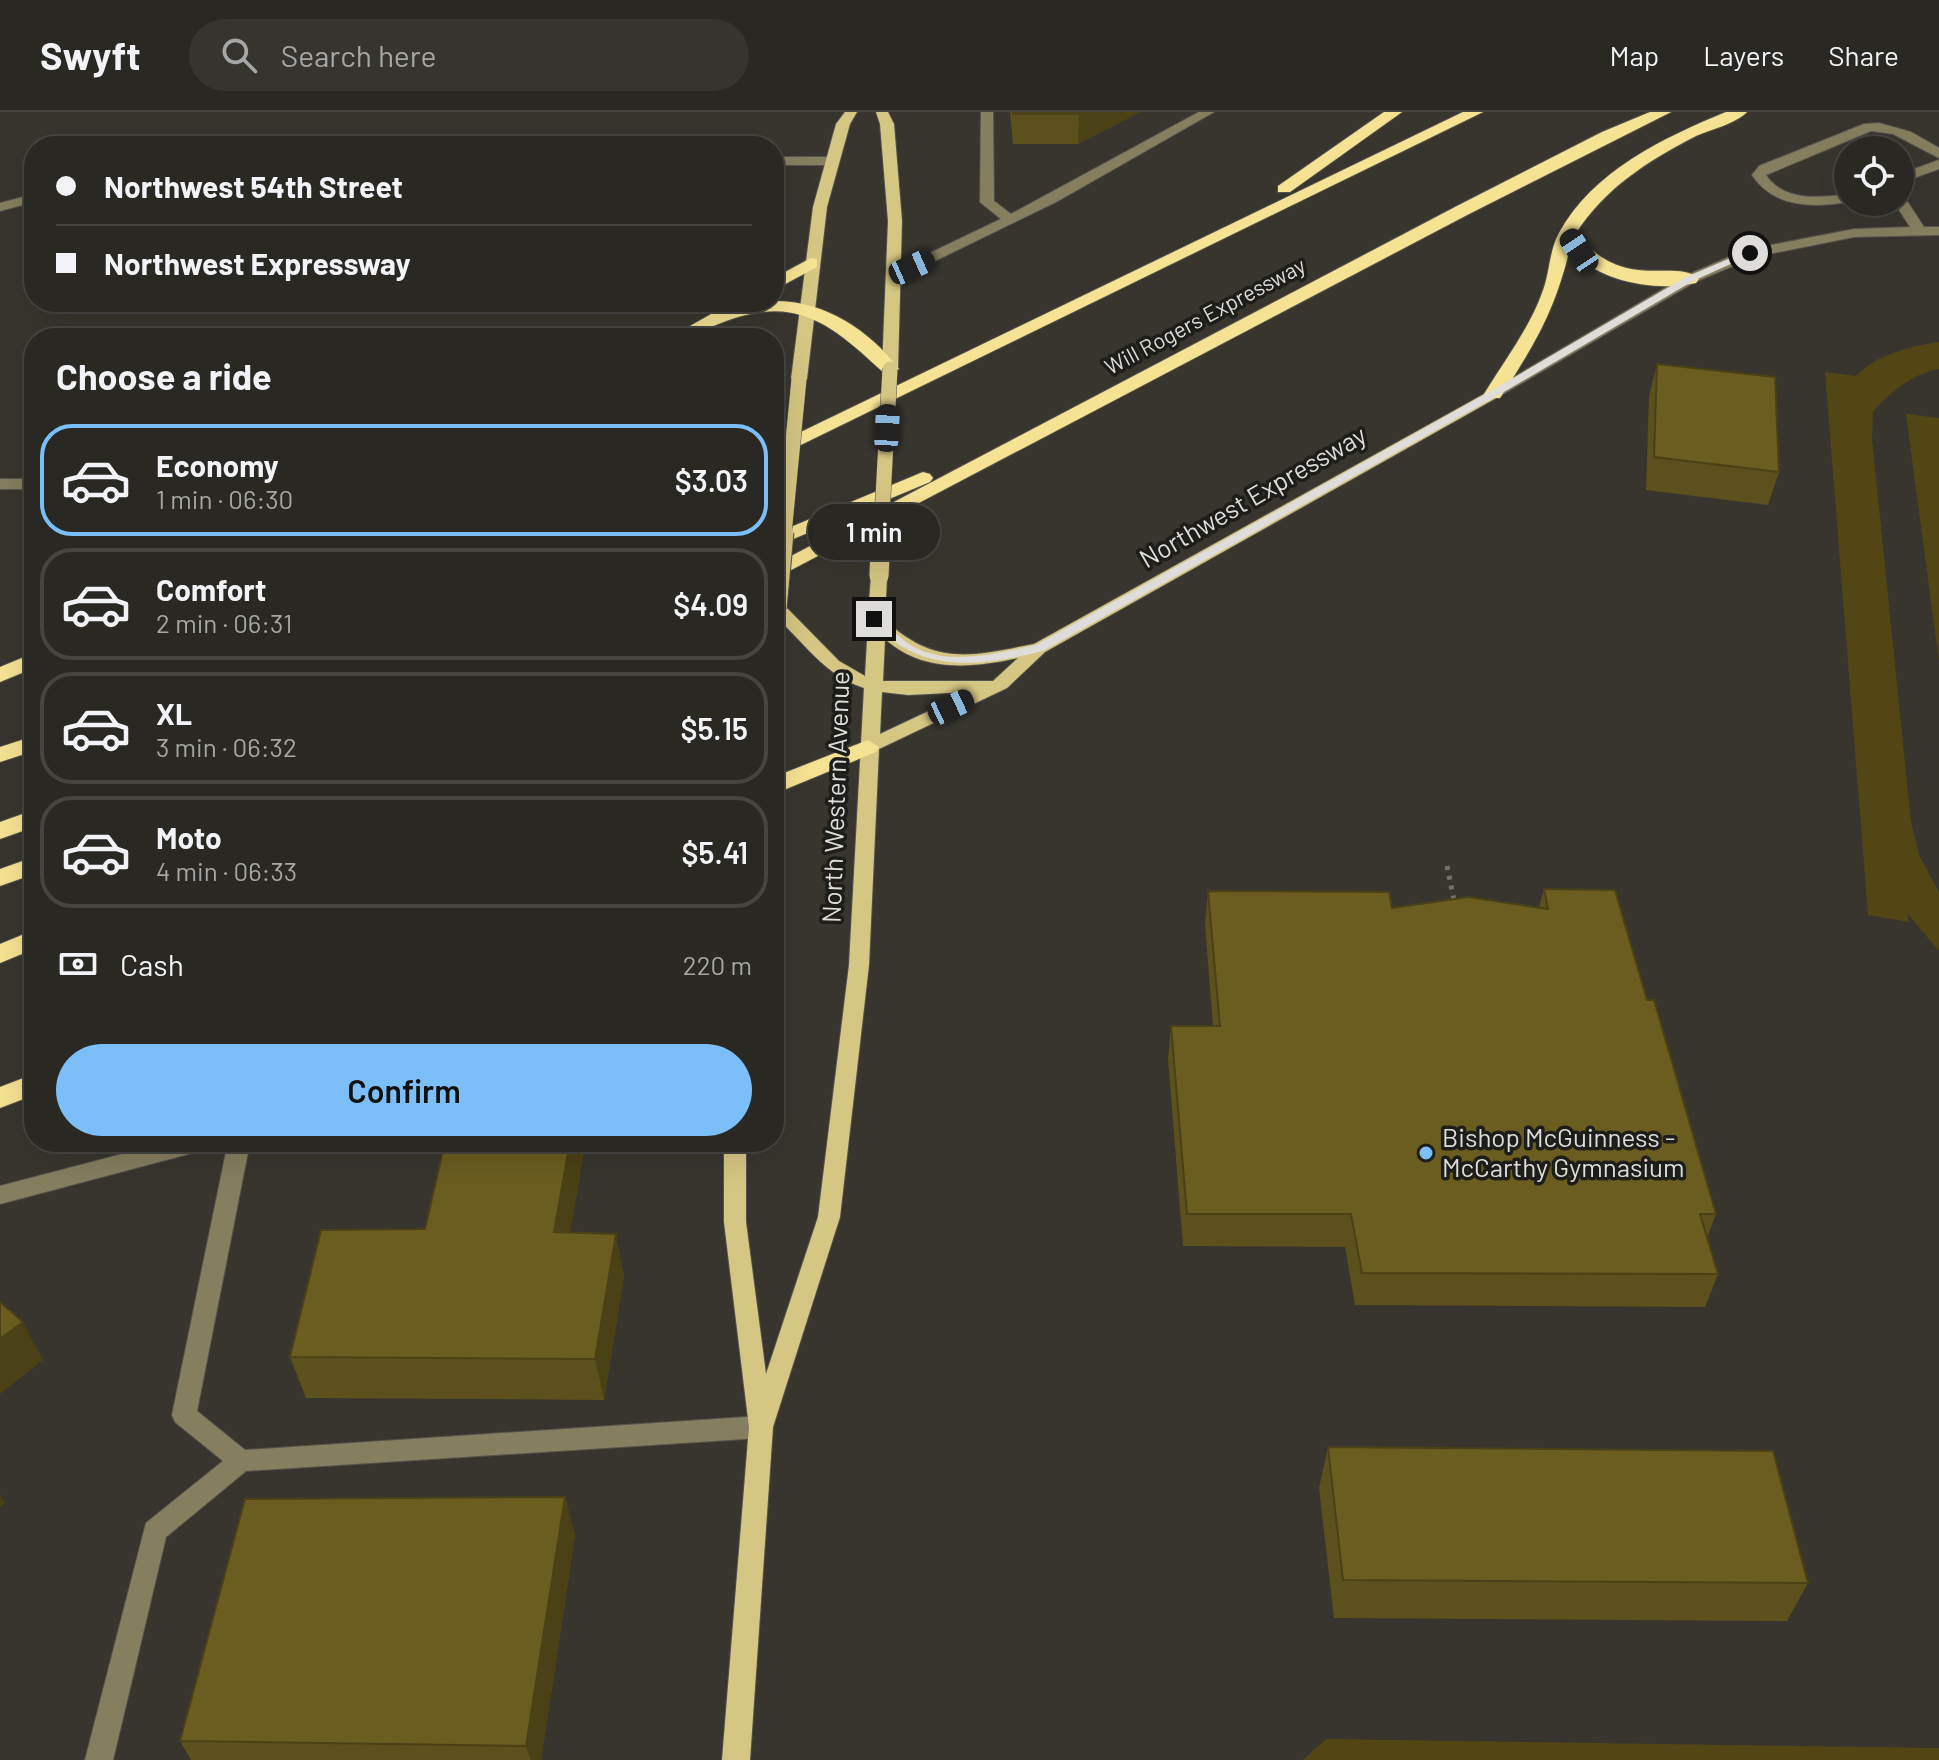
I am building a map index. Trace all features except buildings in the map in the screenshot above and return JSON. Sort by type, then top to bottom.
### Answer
[{"type":"highway","points":[[1219,235],[1394,112]]},
{"type":"highway","points":[[784,447],[1475,112]]},
{"type":"highway","name":"Will Rogers Expressway","points":[[784,568],[1608,135],[1663,112]]},
{"type":"highway","points":[[1493,394],[1551,293],[1568,234],[1607,187],[1639,163],[1710,123],[1739,112]]},
{"type":"highway","points":[[1568,234],[1585,259],[1605,269],[1636,277],[1690,279]]},
{"type":"highway","points":[[784,279],[811,263]]},
{"type":"highway","points":[[784,307],[808,306],[842,324],[890,369]]},
{"type":"highway","points":[[698,328],[729,312]]},
{"type":"highway","points":[[721,317],[740,312]]},
{"type":"highway","points":[[784,537],[1060,421]]},
{"type":"highway","points":[[0,675],[24,664]]},
{"type":"highway","points":[[0,755],[24,747]]},
{"type":"highway","points":[[784,782],[868,747]]},
{"type":"highway","points":[[0,831],[24,822]]},
{"type":"highway","points":[[0,878],[24,869]]},
{"type":"highway","points":[[0,954],[24,943]]},
{"type":"highway","points":[[0,1098],[24,1088]]},
{"type":"main road","points":[[784,535],[811,263],[832,161],[843,124],[851,112]]},
{"type":"main road","name":"North Western Avenue","points":[[761,1427],[829,1217],[859,965],[895,221],[887,124],[882,112]]},
{"type":"main road","name":"Northwest Expressway","points":[[868,747],[1001,684],[1039,648],[1493,394]]},
{"type":"main road","points":[[784,614],[835,667],[871,683],[909,689],[1001,684]]},
{"type":"main road","name":"Northwest Expressway","points":[[874,619],[908,649],[949,660],[984,659],[1039,648]]},
{"type":"main road","name":"North Western Avenue","points":[[735,1152],[735,1222],[761,1427],[736,1760]]},
{"type":"street","points":[[987,112],[987,202],[1009,219]]},
{"type":"street","points":[[893,276],[1113,166],[1208,112]]},
{"type":"street","points":[[1846,136],[1869,127],[1884,126],[1909,136]]},
{"type":"street","points":[[1914,139],[1939,154]]},
{"type":"street","points":[[1834,141],[1764,169],[1759,175],[1762,182],[1779,193],[1802,201],[1834,199]]},
{"type":"street","points":[[784,161],[832,161]]},
{"type":"street","points":[[1914,174],[1939,164]]},
{"type":"street","points":[[0,207],[24,201]]},
{"type":"street","points":[[1910,216],[1919,230]]},
{"type":"street","points":[[1493,394],[1721,263],[1782,245],[1854,233],[1939,231]]},
{"type":"street","points":[[0,484],[24,484]]},
{"type":"street","points":[[0,1195],[162,1152]]},
{"type":"street","points":[[237,1152],[184,1415],[241,1461]]},
{"type":"street","points":[[99,1760],[155,1531],[241,1461],[761,1427]]},
{"type":"path","points":[[1447,866],[1457,918]]},
{"type":"shaded area","points":[[1939,342],[1939,369],[1911,379],[1880,404],[1873,412],[1872,439],[1911,822],[1919,855],[1939,892],[1939,951],[1907,913],[1909,922],[1868,915],[1825,372],[1856,376],[1874,362],[1894,353]]},
{"type":"shaded area","points":[[1906,414],[1939,418],[1939,661]]},
{"type":"shaded area","points":[[1326,1739],[1939,1748],[1939,1760],[1303,1760]]},
{"type":"place","name":"Bishop McGuinness - McCarthy Gymnasium","points":[[1426,1153]]},
{"type":"route","points":[[874,619],[908,649],[949,660],[984,659],[1039,648],[1493,394],[1690,279],[1750,253]]}]
